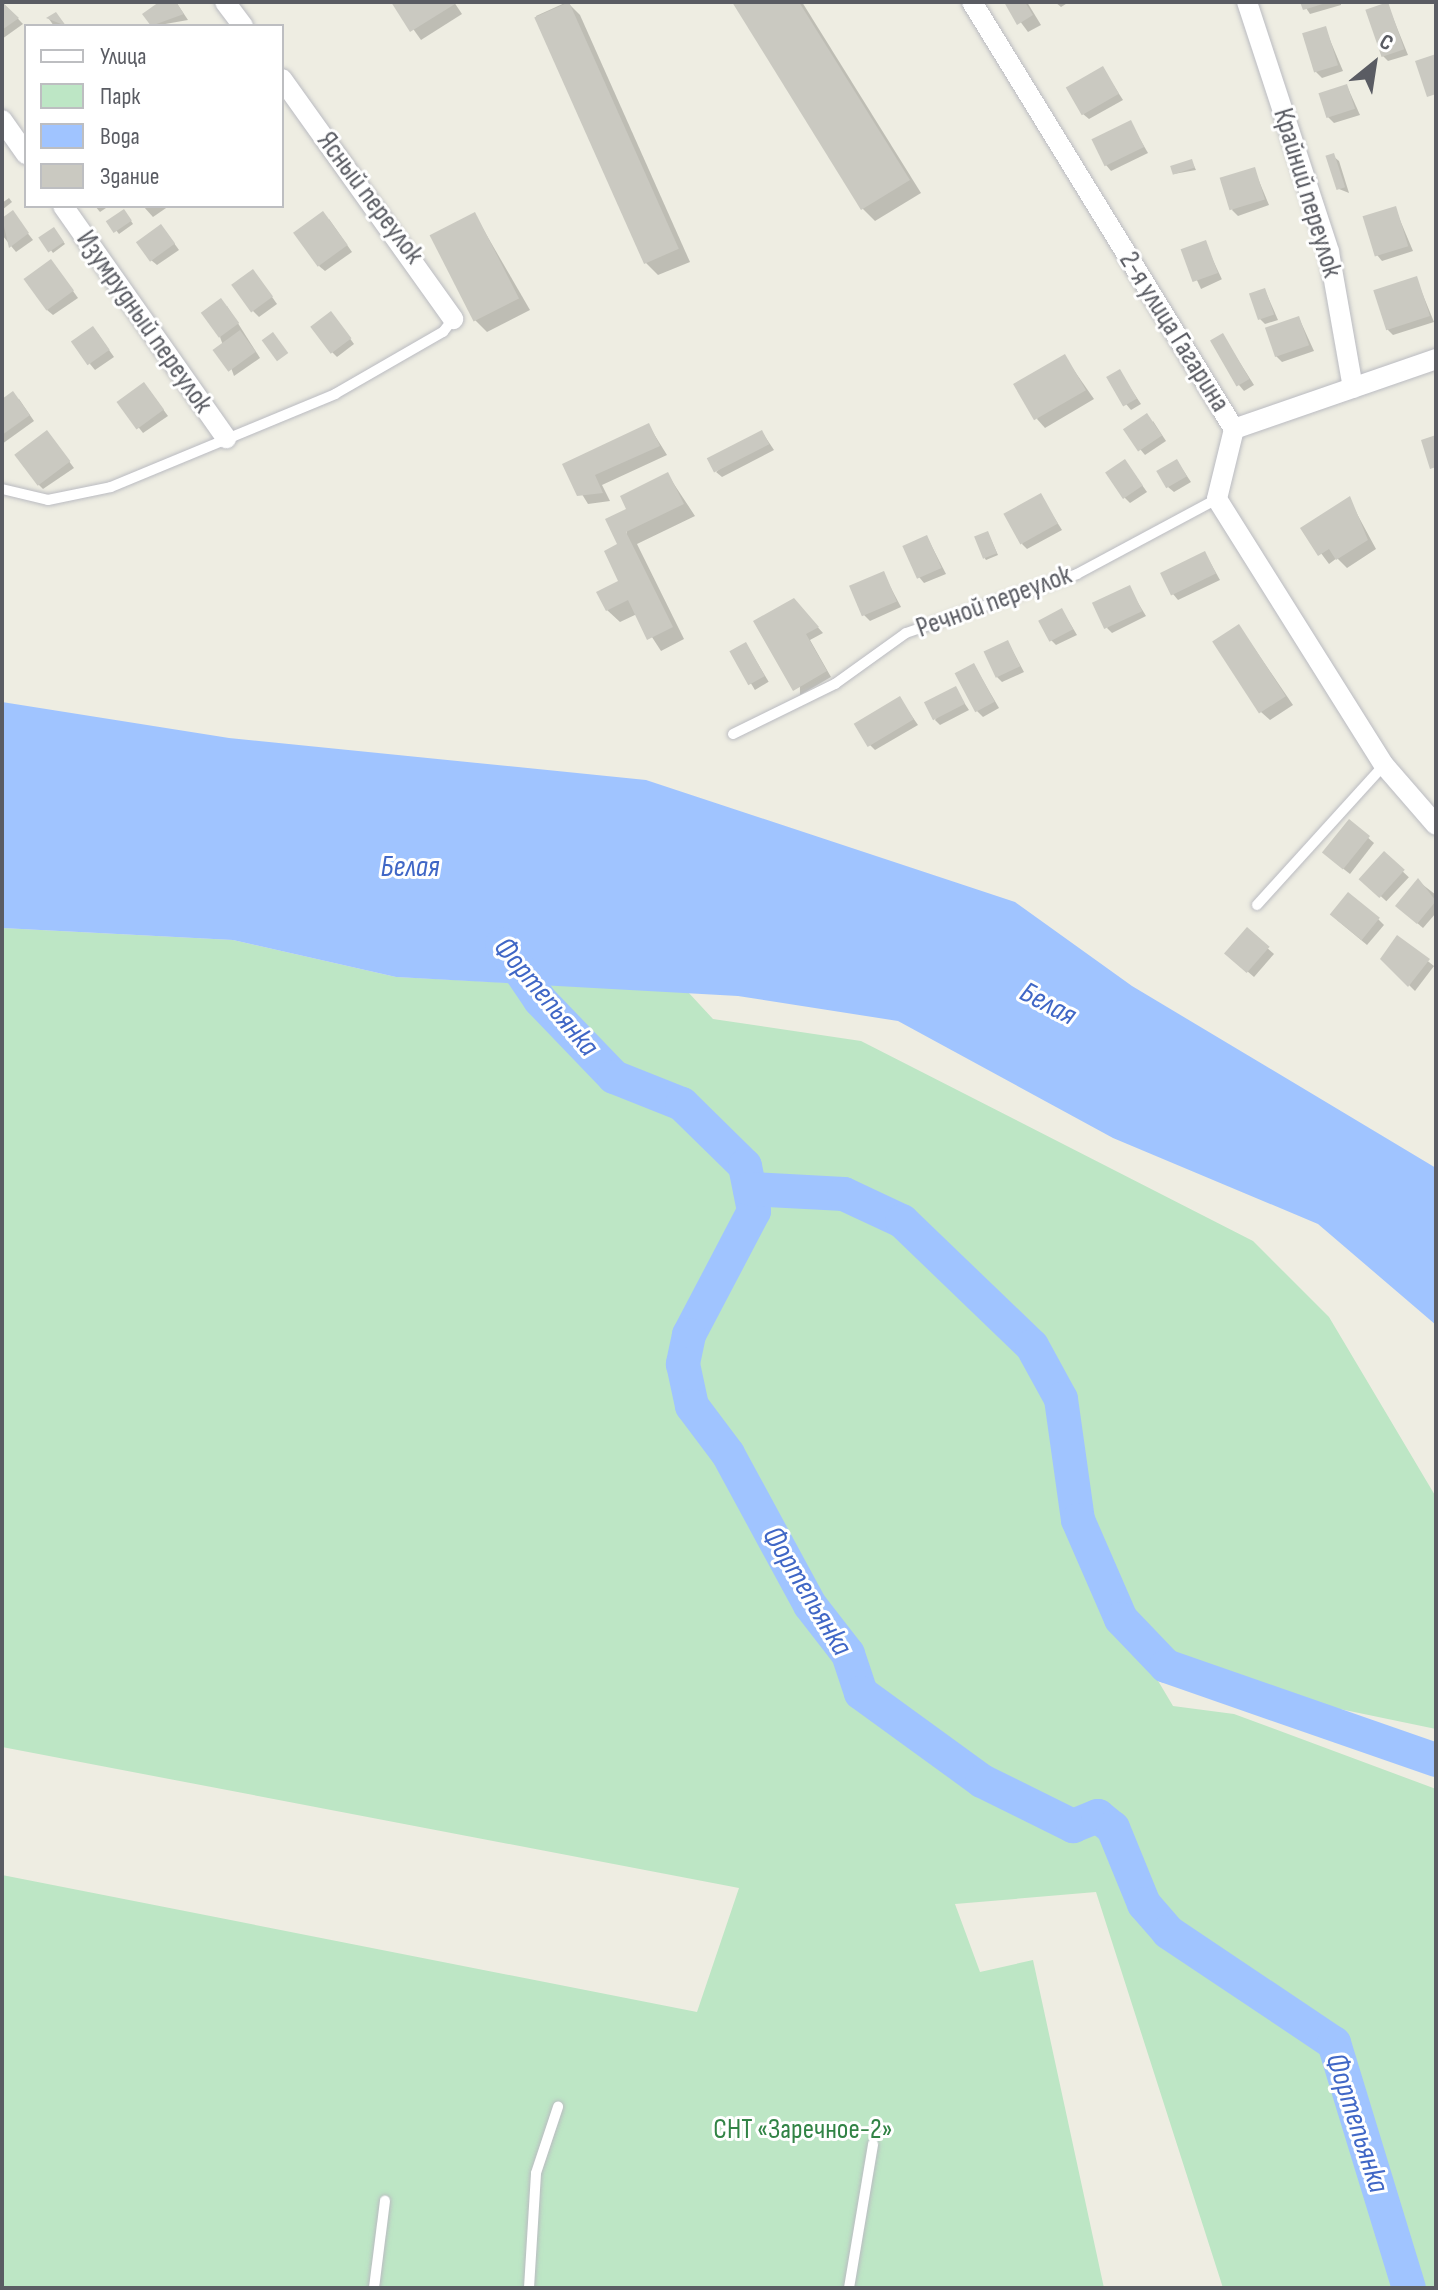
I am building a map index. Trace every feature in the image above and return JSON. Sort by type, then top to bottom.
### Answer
[{"type":"street","points":[[225,2],[242,24]]},
{"type":"street","name":"2-я улица Гагарина","points":[[972,2],[1234,429],[1217,499]]},
{"type":"street","name":"Крайний переулок","points":[[1247,2],[1329,252],[1353,388]]},
{"type":"street","name":"Ясный переулок","points":[[284,82],[453,319]]},
{"type":"street","points":[[2,120],[24,151]]},
{"type":"street","name":"Изумрудный переулок","points":[[64,208],[226,438]]},
{"type":"street","points":[[1234,429],[1436,359]]},
{"type":"street","points":[[1217,499],[1384,765],[1436,825]]},
{"type":"lane","points":[[2,489],[48,500],[111,487],[335,394],[443,332],[453,319]]},
{"type":"lane","name":"Речной переулок","points":[[733,734],[835,684],[906,633],[1077,574],[1217,499]]},
{"type":"lane","points":[[1257,905],[1384,765]]},
{"type":"lane","points":[[529,2288],[536,2173],[558,2107]]},
{"type":"lane","points":[[849,2288],[873,2144]]},
{"type":"lane","points":[[374,2288],[385,2201]]},
{"type":"green space","name":"СНТ «Заречное-2»","points":[[2,928],[233,940],[396,977],[688,992],[713,1019],[861,1041],[1253,1241],[1329,1317],[1436,1497],[1436,1729],[1306,1702],[1135,1642],[1173,1706],[1234,1714],[1436,1789],[1436,2288],[1223,2288],[1096,1892],[955,1904],[980,1972],[1033,1960],[1104,2288],[2,2288],[2,1875],[697,2012],[739,1888],[2,1747]]},
{"type":"water","name":"Белая","points":[[2,702],[229,738],[646,780],[1015,902],[1132,986],[1436,1168],[1436,1325],[1318,1224],[1113,1138],[898,1021],[738,996],[396,977],[233,940],[2,928]]},
{"type":"building","points":[[2,2],[19,18],[2,30]]},
{"type":"building","points":[[159,2],[176,2],[184,14],[150,24],[142,14]]},
{"type":"building","points":[[391,2],[453,2],[455,4],[410,32]]},
{"type":"building","points":[[569,2],[679,249],[644,264],[534,17]]},
{"type":"building","points":[[732,2],[799,2],[910,180],[861,210]]},
{"type":"building","points":[[1004,2],[1025,2],[1033,15],[1017,25]]},
{"type":"building","points":[[1300,2],[1326,2],[1326,3],[1303,10]]},
{"type":"building","points":[[1388,2],[1404,49],[1382,57],[1365,10]]},
{"type":"building","points":[[56,12],[65,24],[61,24],[46,18]]},
{"type":"building","points":[[1326,26],[1338,65],[1314,73],[1302,33]]},
{"type":"building","points":[[1436,54],[1436,94],[1427,97],[1415,61]]},
{"type":"building","points":[[1103,66],[1119,94],[1082,115],[1066,88]]},
{"type":"building","points":[[1347,84],[1355,109],[1327,118],[1318,93]]},
{"type":"building","points":[[1131,120],[1144,147],[1105,166],[1091,139]]},
{"type":"building","points":[[1334,153],[1345,187],[1337,190],[1325,156]]},
{"type":"building","points":[[1192,159],[1195,168],[1173,175],[1170,166]]},
{"type":"building","points":[[1255,167],[1265,200],[1230,210],[1220,178]]},
{"type":"building","points":[[1396,206],[1408,246],[1375,256],[1363,216]]},
{"type":"building","points":[[124,209],[132,221],[114,233],[106,221]]},
{"type":"building","points":[[13,210],[29,233],[9,248],[2,218]]},
{"type":"building","points":[[323,211],[348,245],[318,267],[293,233]]},
{"type":"building","points":[[475,212],[519,298],[474,322],[430,235]]},
{"type":"building","points":[[161,224],[175,243],[150,262],[136,242]]},
{"type":"building","points":[[54,227],[64,242],[48,253],[38,238]]},
{"type":"building","points":[[1206,240],[1218,273],[1193,282],[1181,249]]},
{"type":"building","points":[[51,259],[74,291],[46,311],[23,279]]},
{"type":"building","points":[[253,269],[273,297],[251,312],[231,285]]},
{"type":"building","points":[[1417,276],[1430,316],[1386,330],[1373,290]]},
{"type":"building","points":[[1265,288],[1274,314],[1258,320],[1249,294]]},
{"type":"building","points":[[221,298],[239,323],[219,338],[201,313]]},
{"type":"building","points":[[331,311],[351,338],[331,354],[310,327]]},
{"type":"building","points":[[1299,316],[1309,345],[1275,357],[1265,328]]},
{"type":"building","points":[[93,326],[110,350],[88,365],[71,341]]},
{"type":"building","points":[[240,330],[256,352],[228,372],[212,350]]},
{"type":"building","points":[[273,332],[288,353],[277,361],[262,340]]},
{"type":"building","points":[[1223,333],[1250,379],[1237,386],[1210,340]]},
{"type":"building","points":[[1065,354],[1086,390],[1034,420],[1013,384]]},
{"type":"building","points":[[1120,369],[1137,398],[1123,406],[1106,377]]},
{"type":"building","points":[[144,382],[164,410],[136,429],[116,402]]},
{"type":"building","points":[[13,391],[30,415],[2,435],[2,399]]},
{"type":"building","points":[[1147,413],[1162,435],[1138,452],[1123,429]]},
{"type":"building","points":[[649,423],[660,446],[595,475],[603,493],[577,496],[562,464]]},
{"type":"building","points":[[47,430],[70,461],[38,486],[14,455]]},
{"type":"building","points":[[762,430],[769,444],[714,472],[707,458]]},
{"type":"building","points":[[1436,435],[1436,467],[1430,469],[1421,440]]},
{"type":"building","points":[[1125,459],[1143,486],[1123,499],[1105,472]]},
{"type":"building","points":[[1177,459],[1187,476],[1166,488],[1156,471]]},
{"type":"building","points":[[668,472],[684,504],[626,532],[673,627],[647,640],[628,600],[606,611],[596,592],[618,581],[604,551],[617,544],[605,519],[626,509],[620,496]]},
{"type":"building","points":[[1041,493],[1058,524],[1020,544],[1003,514]]},
{"type":"building","points":[[1350,496],[1368,540],[1336,560],[1329,549],[1318,556],[1300,528]]},
{"type":"building","points":[[988,531],[997,553],[983,559],[974,537]]},
{"type":"building","points":[[927,535],[942,568],[917,579],[902,546]]},
{"type":"building","points":[[1205,551],[1216,573],[1171,595],[1160,573]]},
{"type":"building","points":[[884,571],[897,601],[862,616],[849,586]]},
{"type":"building","points":[[1130,585],[1142,611],[1104,629],[1092,603]]},
{"type":"building","points":[[794,598],[819,627],[806,634],[827,671],[793,691],[753,621]]},
{"type":"building","points":[[1062,608],[1073,629],[1049,642],[1038,621]]},
{"type":"building","points":[[1239,624],[1286,696],[1259,714],[1212,641]]},
{"type":"building","points":[[1008,640],[1020,666],[996,678],[984,651]]},
{"type":"building","points":[[746,642],[765,676],[748,685],[729,651]]},
{"type":"building","points":[[974,663],[995,702],[975,712],[955,673]]},
{"type":"building","points":[[956,686],[965,704],[933,720],[924,702]]},
{"type":"building","points":[[900,696],[914,719],[868,747],[854,724]]},
{"type":"building","points":[[1349,819],[1370,836],[1343,869],[1322,852]]},
{"type":"building","points":[[1384,851],[1405,870],[1379,898],[1359,879]]},
{"type":"building","points":[[1418,878],[1436,901],[1417,924],[1395,906]]},
{"type":"building","points":[[1348,892],[1380,918],[1362,940],[1330,915]]},
{"type":"building","points":[[1247,927],[1270,947],[1247,973],[1224,953]]},
{"type":"building","points":[[1397,935],[1430,959],[1408,987],[1380,959]]},
{"type":"waterway","name":"Фортепьянка","points":[[502,944],[540,1000],[614,1077],[682,1104],[745,1166],[754,1211],[689,1335],[683,1364],[692,1406],[728,1454],[810,1605],[848,1654],[861,1693],[982,1781],[1073,1826],[1098,1816],[1113,1828],[1144,1904],[1168,1932],[1334,2043],[1409,2288]]},
{"type":"waterway","points":[[750,1189],[844,1194],[902,1221],[1032,1346],[1061,1399],[1078,1520],[1121,1619],[1166,1666],[1436,1760]]}]
